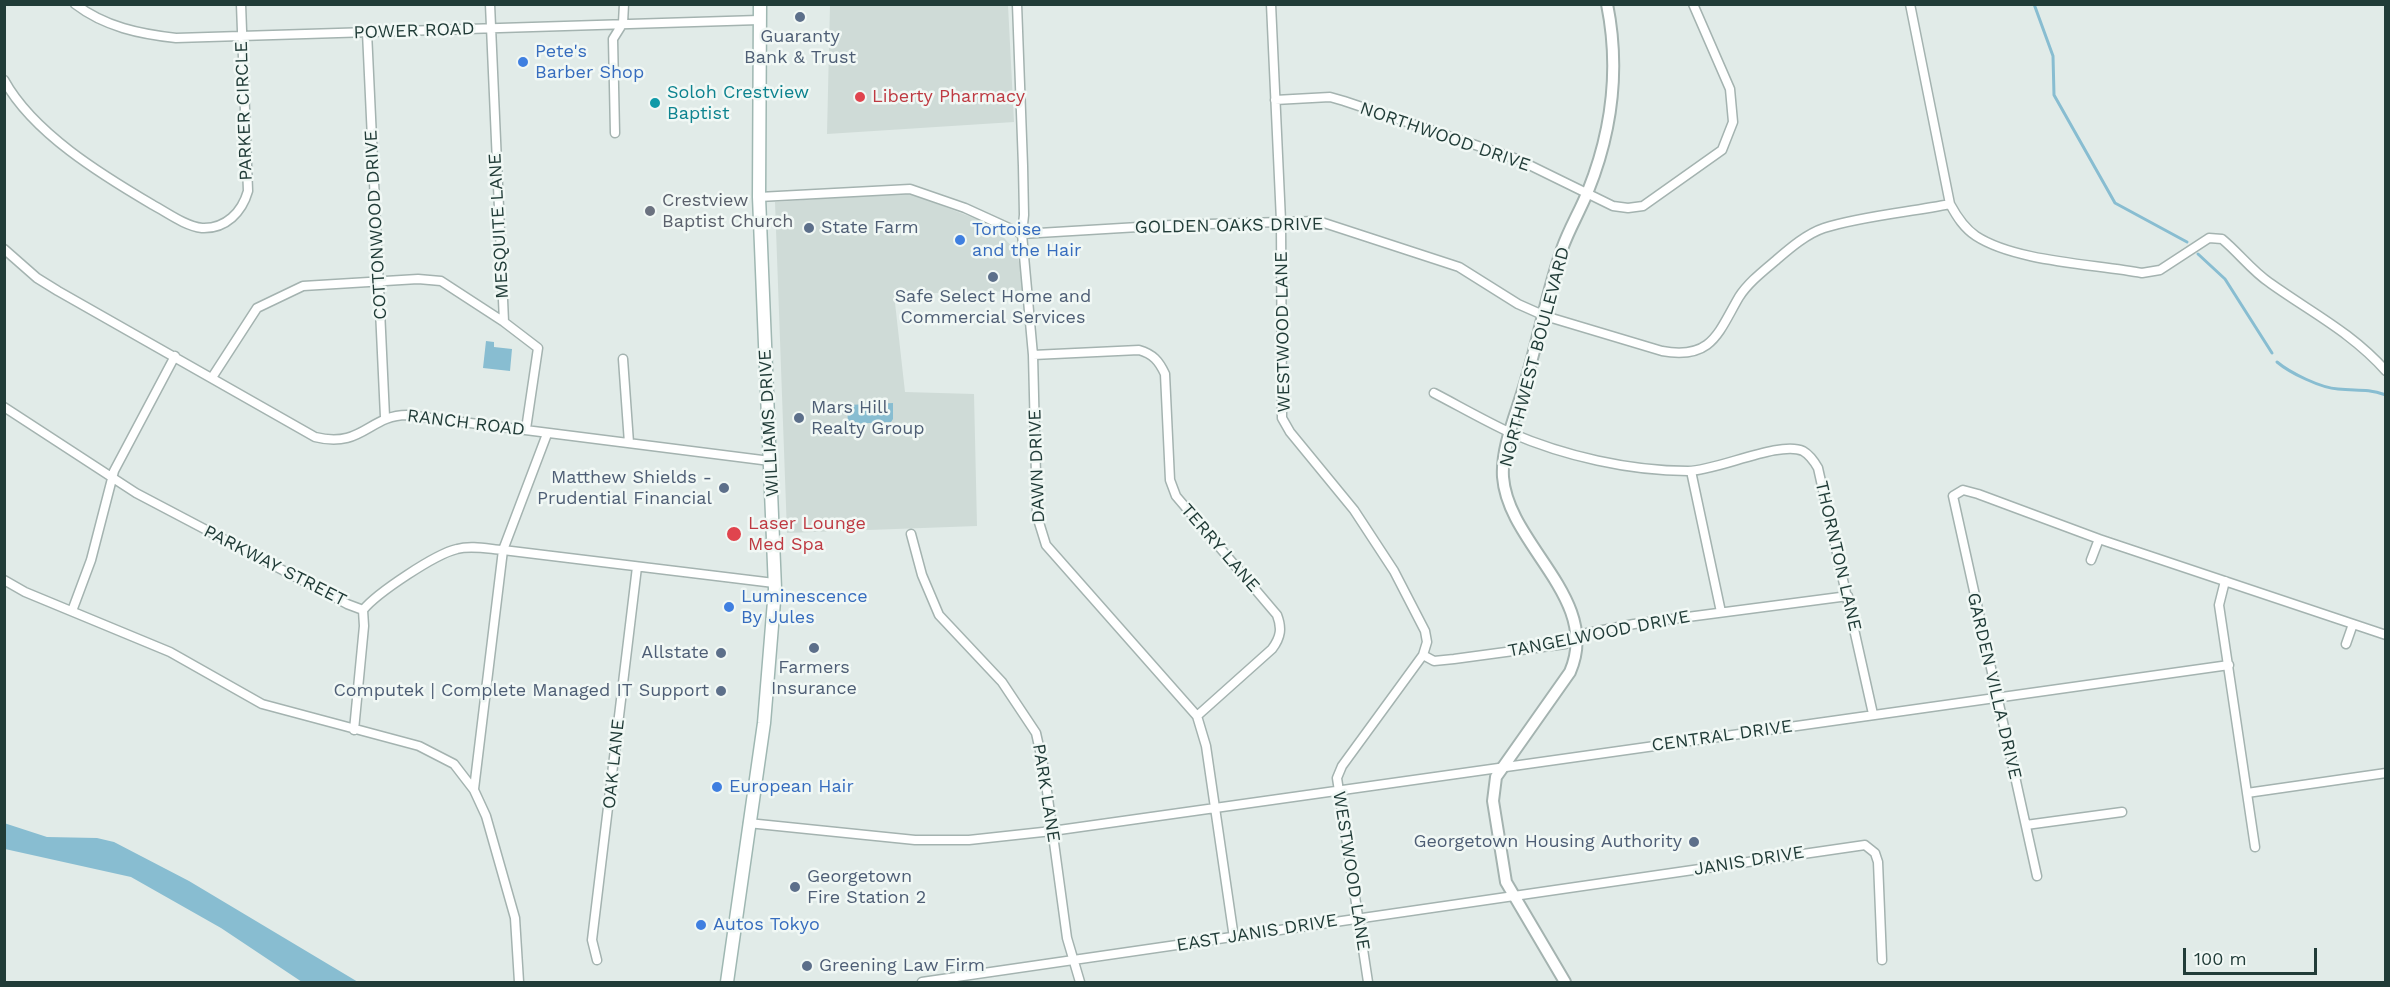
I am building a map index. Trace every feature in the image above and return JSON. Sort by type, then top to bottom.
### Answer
[{"type":"main road","name":"WILLIAMS DRIVE","points":[[727,982],[767,692],[774,582],[759,197],[760,4]]},
{"type":"street","name":"POWER ROAD","points":[[75,4],[102,21],[153,35],[176,38],[759,20]]},
{"type":"street","name":"PARKER CIRCLE","points":[[4,80],[15,98],[31,116],[70,150],[118,184],[177,219],[195,226],[215,226],[227,222],[238,212],[248,191],[241,4]]},
{"type":"street","name":"MESQUITE LANE","points":[[490,4],[504,322],[538,348],[526,429]]},
{"type":"street","points":[[615,133],[613,39],[623,23],[624,4]]},
{"type":"street","name":"DAWN DRIVE","points":[[1017,4],[1024,186],[1022,234],[1033,355],[1037,516],[1041,537],[1197,716],[1206,746],[1234,938]]},
{"type":"street","name":"WESTWOOD LANE","points":[[1270,4],[1281,221],[1282,418],[1290,432],[1354,510],[1394,572],[1425,631],[1427,642],[1423,655],[1342,766],[1337,778],[1368,982]]},
{"type":"street","name":"NORTHWEST BOULEVARD","points":[[1565,982],[1514,898],[1503,872],[1493,801],[1496,777],[1570,672],[1576,654],[1577,635],[1570,610],[1511,506],[1503,475],[1511,433],[1563,245],[1587,194],[1602,153],[1612,101],[1614,42],[1607,4]]},
{"type":"street","name":"NORTHWOOD DRIVE","points":[[1275,100],[1330,97],[1344,101],[1517,159],[1613,206],[1628,208],[1643,206],[1706,164],[1722,150],[1733,122],[1730,89],[1694,4]]},
{"type":"street","points":[[1910,4],[1950,204],[1967,228],[1981,238],[2005,248],[2142,273],[2160,270],[2209,238],[2222,239],[2271,284],[2342,330],[2367,350],[2385,371]]},
{"type":"street","name":"COTTONWOOD DRIVE","points":[[367,32],[385,417]]},
{"type":"street","name":"GOLDEN OAKS DRIVE","points":[[759,197],[910,189],[965,208],[1022,234],[1318,221],[1459,267],[1518,304],[1545,316],[1662,351],[1681,353],[1700,349],[1716,339],[1740,295],[1750,283],[1775,261],[1817,231],[1950,204]]},
{"type":"street","name":"RANCH ROAD","points":[[4,249],[37,278],[213,376],[307,434],[324,439],[341,440],[358,435],[385,417],[407,415],[770,461]]},
{"type":"street","points":[[213,376],[257,308],[303,286],[379,281],[441,281],[504,322]]},
{"type":"street","name":"TERRY LANE","points":[[1033,355],[1139,350],[1149,353],[1158,361],[1165,374],[1170,480],[1176,496],[1276,615],[1281,625],[1280,634],[1272,649],[1197,716]]},
{"type":"street","points":[[72,612],[91,560],[111,479],[175,356]]},
{"type":"street","points":[[623,359],[629,443]]},
{"type":"street","name":"THORNTON LANE","points":[[1434,393],[1511,433],[1616,466],[1691,471],[1791,448],[1808,455],[1818,468],[1873,714]]},
{"type":"street","name":"PARKWAY STREET","points":[[4,407],[111,479],[347,604],[363,610],[380,594],[446,553],[459,548],[503,550],[774,582]]},
{"type":"street","points":[[474,790],[503,550],[547,434]]},
{"type":"street","points":[[1691,471],[1721,612]]},
{"type":"street","name":"GARDEN VILLA DRIVE","points":[[2037,876],[1995,696],[1953,496],[1962,490],[1978,494],[2099,539]]},
{"type":"street","name":"PARK LANE","points":[[912,534],[929,596],[939,615],[1002,682],[1036,733],[1072,961],[1080,982]]},
{"type":"street","points":[[2091,560],[2099,539],[2385,634]]},
{"type":"street","name":"OAK LANE","points":[[597,960],[592,940],[637,567]]},
{"type":"street","points":[[4,580],[72,612],[170,652],[261,704],[419,746],[454,764],[474,790],[486,816],[515,918],[519,982]]},
{"type":"street","points":[[2225,581],[2219,605],[2255,847]]},
{"type":"street","name":"TANGELWOOD DRIVE","points":[[1423,655],[1434,661],[1565,644],[1577,635],[1721,612],[1848,596]]},
{"type":"street","points":[[354,730],[364,626],[363,610]]},
{"type":"street","points":[[2346,644],[2353,624]]},
{"type":"street","name":"CENTRAL DRIVE","points":[[748,823],[874,837],[969,840],[1052,831],[1995,696],[2229,665]]},
{"type":"street","points":[[2247,793],[2385,773]]},
{"type":"street","points":[[2026,825],[2122,812]]},
{"type":"street","name":"JANIS DRIVE","points":[[1514,898],[1865,845],[1875,853],[1878,862],[1882,960]]},
{"type":"street","name":"EAST JANIS DRIVE","points":[[922,982],[1234,938],[1358,917],[1514,898]]},
{"type":"shaded area","points":[[830,5],[1008,5],[1014,122],[827,134]]},
{"type":"shaded area","points":[[901,193],[914,195],[979,220],[997,230],[1014,249],[1021,267],[1023,291],[894,294],[905,392],[974,394],[977,526],[787,533],[775,202]]},
{"type":"water","points":[[486,341],[494,342],[494,347],[512,349],[510,371],[483,368]]},
{"type":"water","points":[[893,403],[891,422],[848,424],[847,405]]},
{"type":"water","points":[[4,823],[47,837],[97,838],[114,842],[189,881],[358,982],[302,982],[221,928],[131,877],[5,849]]},
{"type":"waterway","points":[[2034,4],[2053,56],[2054,95],[2115,203],[2187,242]]},
{"type":"waterway","points":[[2198,254],[2225,279],[2272,353]]},
{"type":"waterway","points":[[2277,362],[2298,375],[2323,386],[2386,395]]},
{"type":"place","name":"Guaranty Bank & Trust","points":[[800,17]]},
{"type":"place","name":"Pete's Barber Shop","points":[[523,62]]},
{"type":"place","name":"Liberty Pharmacy","points":[[860,97]]},
{"type":"place","name":"Soloh Crestview Baptist","points":[[655,103]]},
{"type":"place","name":"Crestview Baptist Church","points":[[650,211]]},
{"type":"place","name":"State Farm","points":[[809,228]]},
{"type":"place","name":"Tortoise and the Hair","points":[[960,240]]},
{"type":"place","name":"Safe Select Home and Commercial Services","points":[[993,277]]},
{"type":"place","name":"Mars Hill Realty Group","points":[[799,418]]},
{"type":"place","name":"Matthew Shields - Prudential Financial","points":[[724,488]]},
{"type":"place","name":"Laser Lounge Med Spa","points":[[734,534]]},
{"type":"place","name":"Luminescence By Jules","points":[[729,607]]},
{"type":"place","name":"Farmers Insurance","points":[[814,648]]},
{"type":"place","name":"Allstate","points":[[721,653]]},
{"type":"place","name":"Computek | Complete Managed IT Support","points":[[721,691]]},
{"type":"place","name":"European Hair","points":[[717,787]]},
{"type":"place","name":"Georgetown Housing Authority","points":[[1694,842]]},
{"type":"place","name":"Georgetown Fire Station 2","points":[[795,887]]},
{"type":"place","name":"Autos Tokyo","points":[[701,925]]},
{"type":"place","name":"Greening Law Firm","points":[[807,966]]}]
